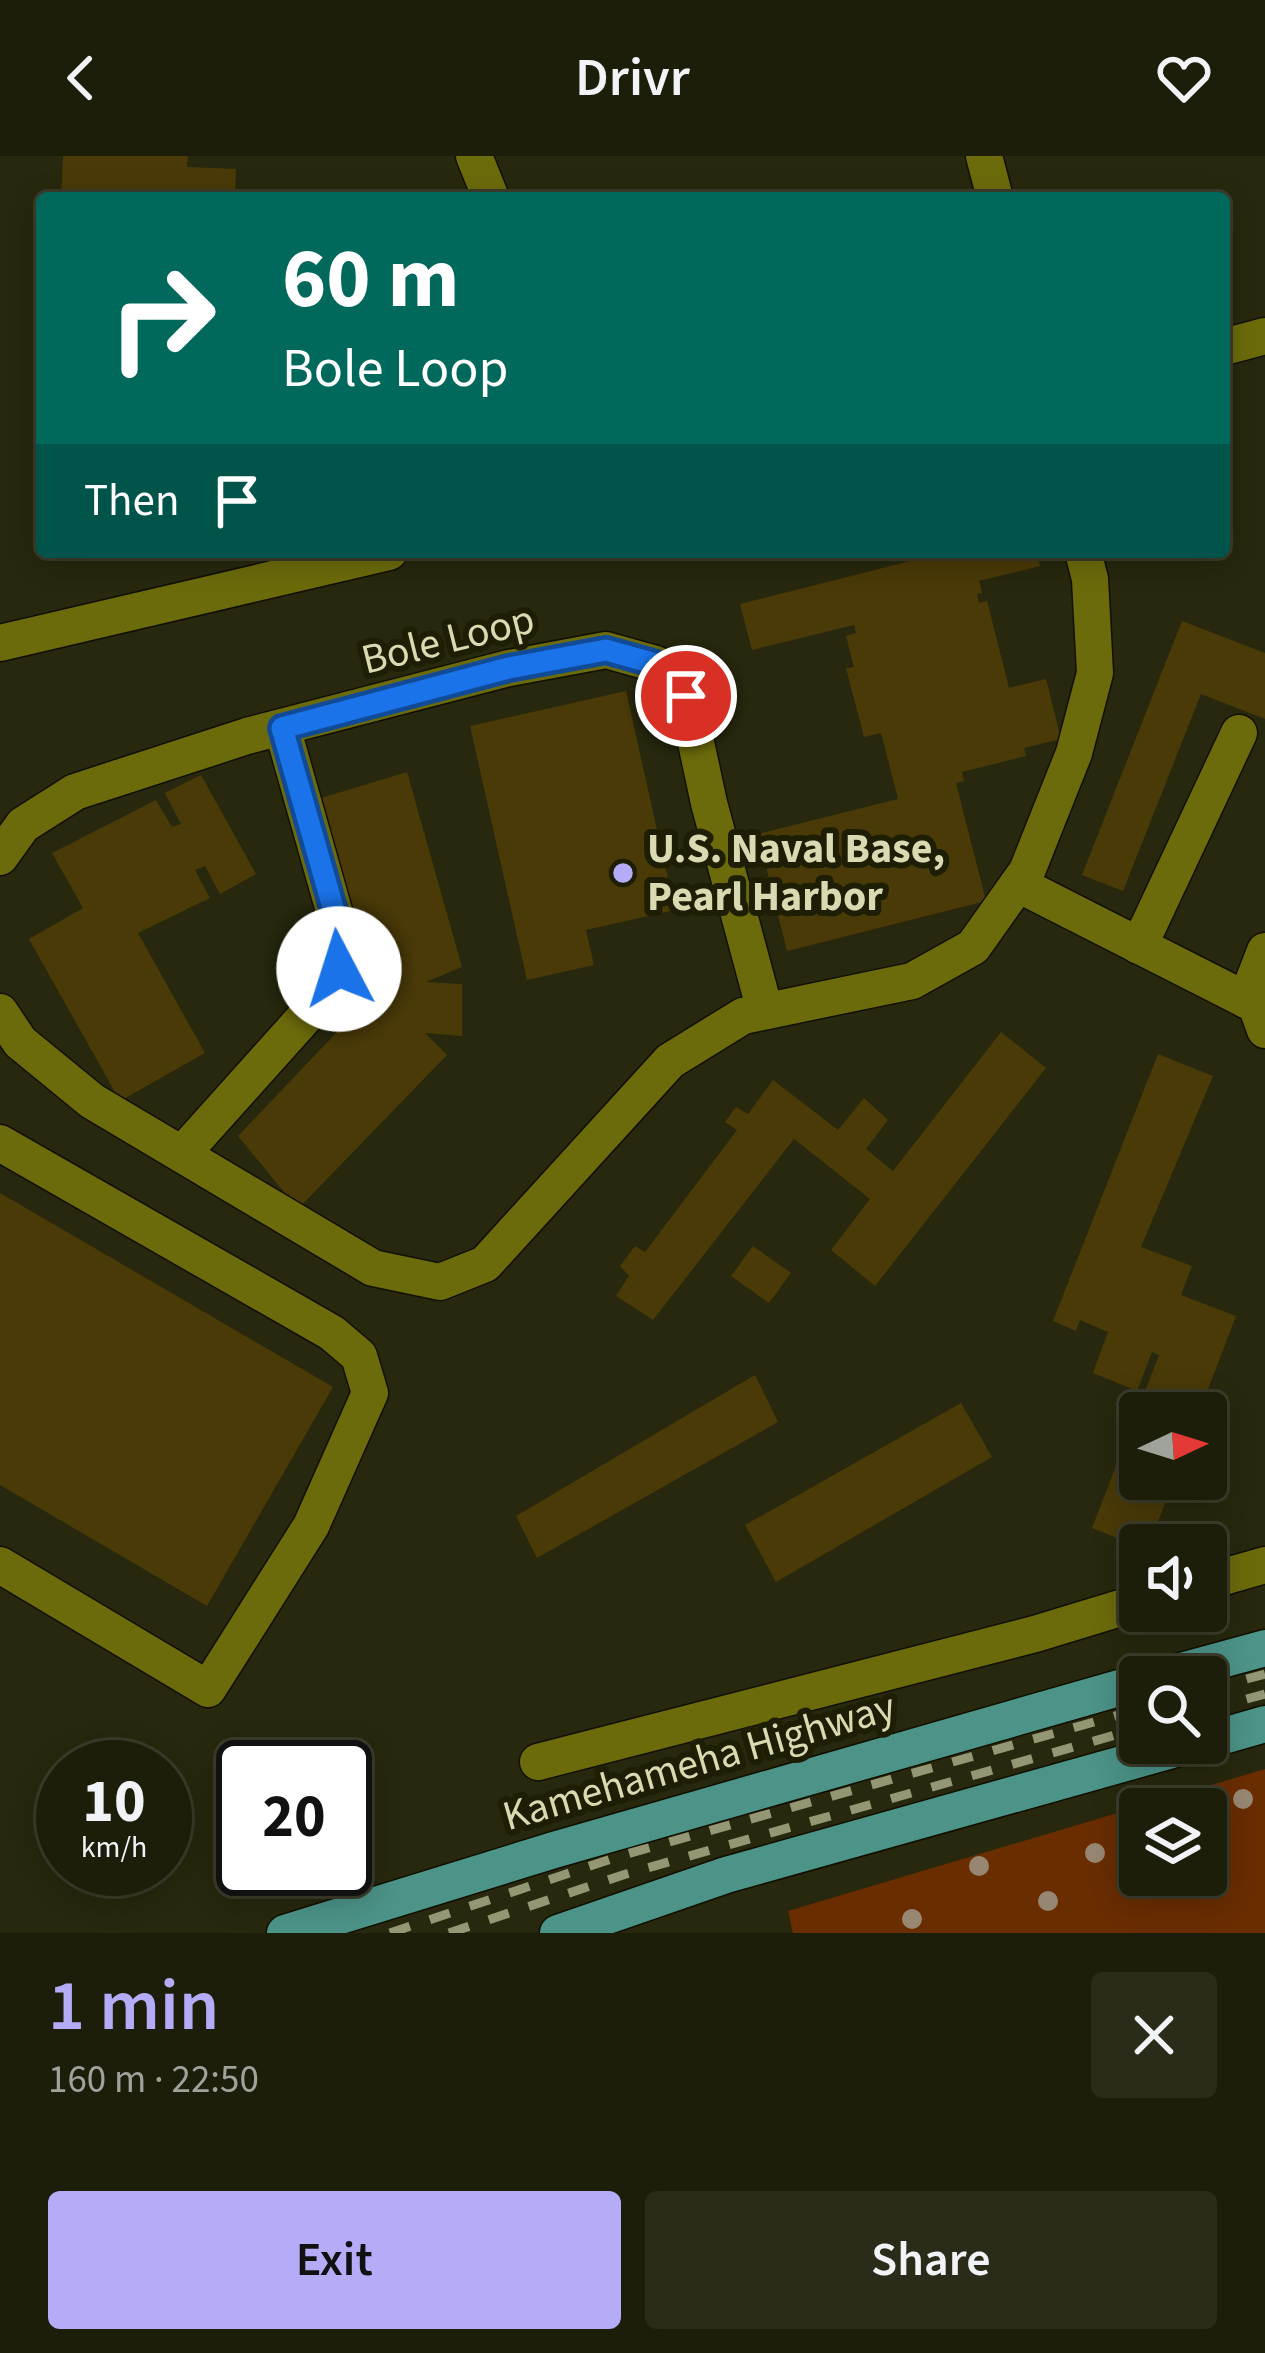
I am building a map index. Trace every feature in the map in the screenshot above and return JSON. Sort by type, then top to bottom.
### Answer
[{"type":"main road","points":[[1227,1658],[1265,1648]]},
{"type":"main road","name":"Kamehameha Highway","points":[[284,1933],[554,1850],[1119,1688]]},
{"type":"main road","points":[[1227,1735],[1265,1724]]},
{"type":"main road","points":[[558,1933],[726,1875],[1122,1764]]},
{"type":"street","points":[[474,156],[489,192]]},
{"type":"street","points":[[984,156],[993,192]]},
{"type":"street","points":[[1230,345],[1265,336]]},
{"type":"street","points":[[0,643],[363,558]]},
{"type":"street","points":[[0,1012],[20,1042],[92,1101],[373,1268],[440,1282],[485,1264],[670,1060],[743,1016],[912,981],[973,947],[1027,871],[1074,753],[1095,673],[1085,558]]},
{"type":"street","name":"Bole Loop","points":[[0,857],[23,825],[76,792],[282,728],[509,668],[606,650],[656,664],[686,696],[709,803],[765,1011]]},
{"type":"street","points":[[182,1154],[330,989],[339,969],[338,925],[282,728]]},
{"type":"street","points":[[1139,946],[1239,733]]},
{"type":"street","points":[[1018,884],[1139,946],[1256,1015],[1265,951]]},
{"type":"street","points":[[0,1143],[332,1333],[359,1356],[370,1393],[311,1526],[208,1689],[0,1564]]},
{"type":"street","points":[[1227,1576],[1265,1564]]},
{"type":"street","points":[[538,1762],[1119,1608]]},
{"type":"shaded area","points":[[1265,1769],[1265,1933],[793,1933],[788,1911],[1119,1812],[1119,1896],[1227,1896],[1227,1788],[1201,1788]]},
{"type":"building","points":[[63,156],[188,156],[187,167],[236,169],[235,192],[61,192]]},
{"type":"building","points":[[922,558],[1038,558],[1040,566],[979,581],[982,593],[977,594],[979,603],[987,601],[1009,688],[1046,679],[1061,739],[1024,748],[1026,756],[962,772],[964,781],[956,783],[986,901],[787,951],[758,834],[898,799],[881,733],[864,737],[846,668],[854,667],[846,636],[856,633],[854,625],[752,650],[740,604]]},
{"type":"building","points":[[1182,621],[1265,653],[1265,719],[1201,694],[1123,891],[1082,875]]},
{"type":"building","points":[[626,691],[675,910],[586,930],[594,965],[527,980],[470,726]]},
{"type":"building","points":[[407,772],[462,967],[426,982],[462,984],[462,1036],[425,1033],[447,1055],[298,1209],[238,1136],[377,990],[318,799]]},
{"type":"building","points":[[201,775],[256,874],[220,894],[205,866],[195,870],[210,898],[138,933],[205,1053],[120,1101],[29,939],[83,908],[52,853],[156,800],[172,827],[181,824],[165,793]]},
{"type":"building","points":[[1001,1032],[1046,1068],[875,1286],[831,1250],[870,1199],[794,1139],[653,1320],[616,1296],[629,1276],[620,1266],[635,1246],[645,1252],[737,1130],[725,1122],[736,1107],[748,1114],[773,1080],[838,1130],[864,1098],[888,1120],[866,1149],[893,1171]]},
{"type":"building","points":[[1158,1054],[1213,1076],[1141,1247],[1192,1266],[1181,1295],[1236,1316],[1207,1392],[1145,1392],[1159,1355],[1152,1352],[1137,1391],[1093,1373],[1108,1332],[1080,1320],[1076,1331],[1053,1321]]},
{"type":"building","points":[[0,1193],[333,1387],[207,1606],[0,1485]]},
{"type":"building","points":[[753,1246],[791,1273],[769,1303],[731,1276]]},
{"type":"building","points":[[755,1375],[778,1422],[537,1558],[516,1516]]},
{"type":"building","points":[[961,1403],[992,1457],[776,1582],[745,1525]]},
{"type":"building","points":[[1119,1458],[1119,1500],[1166,1500],[1157,1524],[1119,1524],[1117,1538],[1092,1528]]},
{"type":"railway","points":[[1227,1684],[1265,1674]]},
{"type":"railway","points":[[1227,1704],[1265,1694]]},
{"type":"railway","points":[[390,1933],[620,1856],[1119,1715]]},
{"type":"railway","points":[[449,1933],[626,1874],[1119,1734]]},
{"type":"place","name":"U.S. Naval Base, Pearl Harbor","points":[[623,873]]},
{"type":"route","points":[[339,969],[338,925],[282,728],[509,668],[606,650],[656,664],[686,696]]}]
